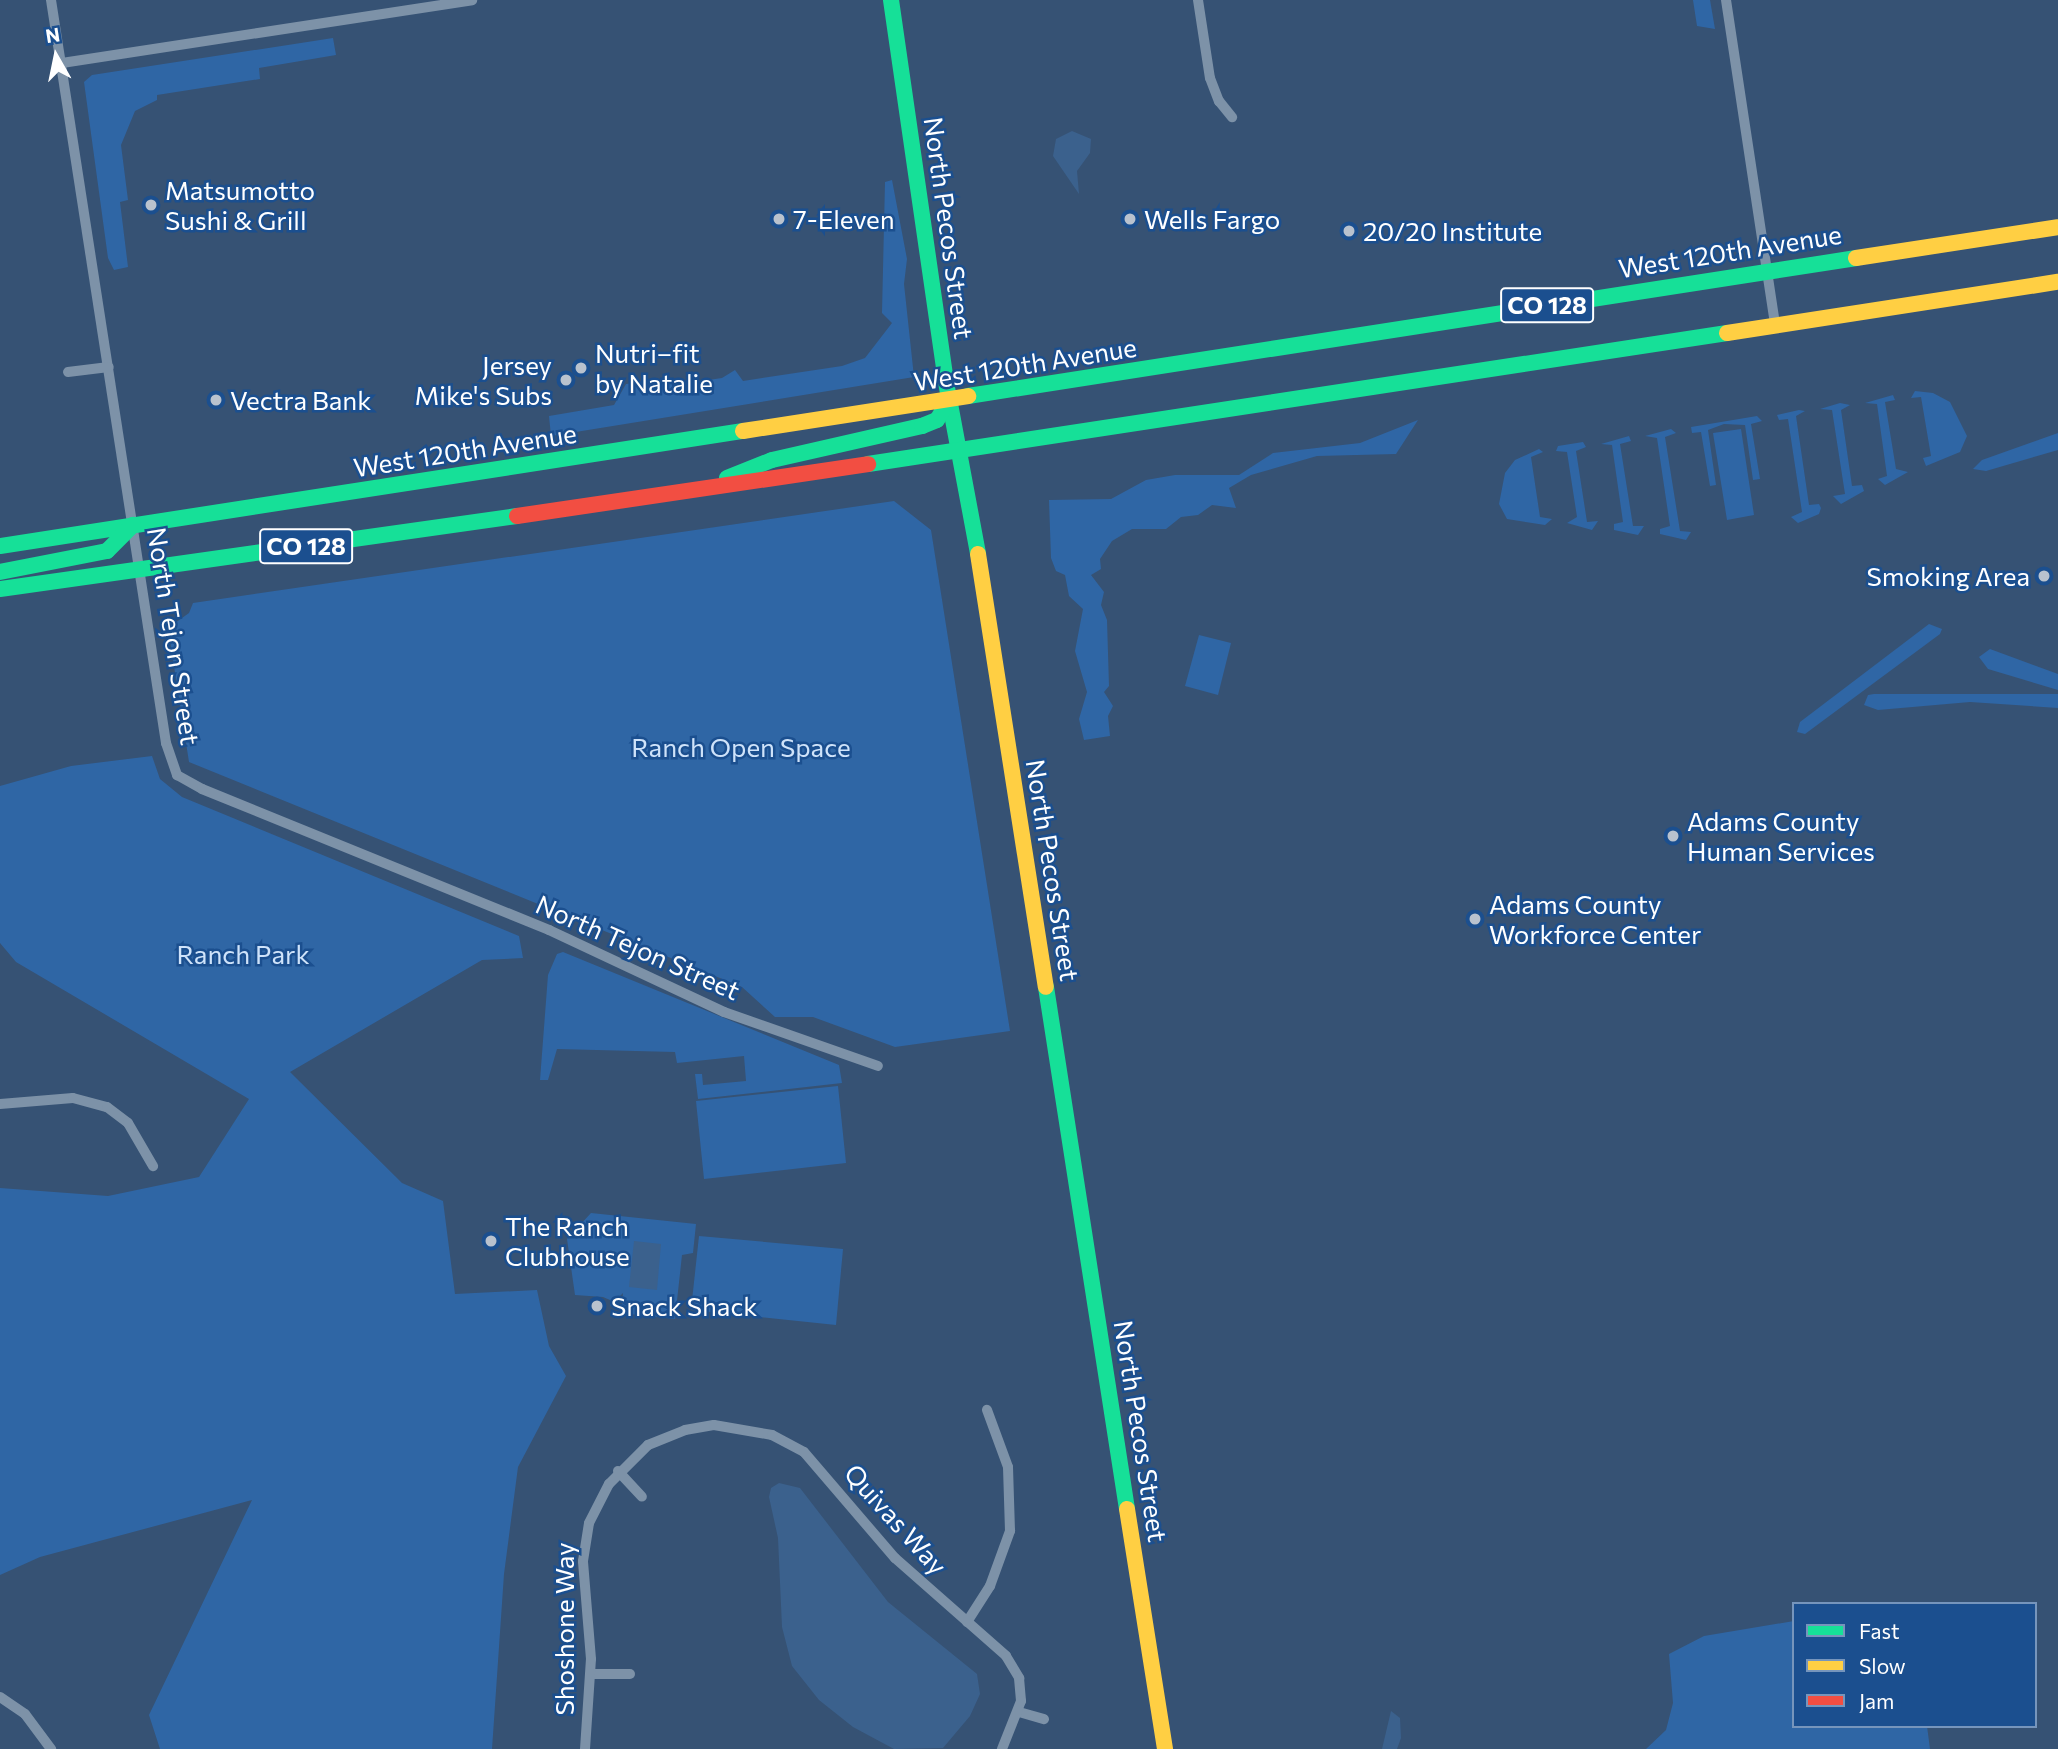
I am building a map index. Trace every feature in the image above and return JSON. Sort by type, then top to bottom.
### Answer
[{"type":"main road","name":"North Pecos Street","points":[[891,0],[950,401],[961,450],[1165,1749]]},
{"type":"main road","name":"West 120th Avenue","points":[[0,546],[950,401],[1768,269],[2058,227]]},
{"type":"main road","name":"CO 128","points":[[0,589],[699,490],[2058,282]]},
{"type":"main road","points":[[699,490],[772,460],[922,426],[937,420],[950,401]]},
{"type":"main road","points":[[0,572],[107,551],[133,525]]},
{"type":"street","name":"North Tejon Street","points":[[51,0],[166,743],[172,766],[183,779],[549,930],[724,1012],[878,1066]]},
{"type":"street","points":[[62,62],[472,0]]},
{"type":"street","points":[[1198,0],[1210,78],[1219,101],[1232,117]]},
{"type":"street","points":[[1726,0],[1775,324]]},
{"type":"street","points":[[68,372],[108,367]]},
{"type":"street","points":[[0,1104],[73,1098],[107,1107],[128,1124],[153,1166]]},
{"type":"street","points":[[967,1622],[990,1586],[1010,1531],[1008,1467],[987,1410]]},
{"type":"street","name":"Quivas Way","points":[[685,1430],[714,1425],[748,1429],[804,1452],[895,1558],[1012,1664],[1021,1695],[1018,1712],[1002,1749]]},
{"type":"street","name":"Shoshone Way","points":[[585,1749],[591,1674],[583,1561],[586,1535],[603,1493],[618,1471],[648,1445],[685,1430]]},
{"type":"street","points":[[618,1471],[642,1497]]},
{"type":"street","points":[[591,1674],[631,1674]]},
{"type":"street","points":[[0,1697],[25,1714],[51,1749]]},
{"type":"street","points":[[1018,1712],[1044,1719]]},
{"type":"green space","points":[[1693,0],[1710,0],[1715,29],[1697,26]]},
{"type":"green space","points":[[333,38],[336,55],[259,68],[260,79],[157,95],[157,100],[135,111],[121,145],[128,200],[120,202],[128,267],[114,270],[108,258],[84,82],[92,75]]},
{"type":"green space","points":[[892,180],[907,259],[904,284],[914,377],[551,436],[549,416],[614,405],[626,384],[665,379],[674,385],[722,378],[735,370],[743,381],[842,366],[865,358],[892,323],[882,313],[885,182]]},
{"type":"green space","points":[[1915,391],[1933,393],[1950,402],[1967,436],[1960,452],[1926,466],[1923,458],[1931,456],[1921,397],[1911,398]]},
{"type":"green space","points":[[1893,395],[1895,400],[1885,402],[1896,469],[1908,472],[1885,485],[1878,479],[1887,476],[1877,404],[1865,403]]},
{"type":"green space","points":[[1840,403],[1850,405],[1841,410],[1852,486],[1862,485],[1864,491],[1841,504],[1833,496],[1845,494],[1832,410],[1820,409]]},
{"type":"green space","points":[[1805,411],[1796,416],[1809,505],[1819,504],[1821,508],[1819,514],[1798,523],[1791,517],[1802,512],[1788,419],[1779,420],[1777,415]]},
{"type":"green space","points":[[1757,416],[1762,421],[1751,424],[1760,479],[1753,480],[1745,425],[1724,424],[1708,430],[1716,485],[1710,486],[1701,432],[1692,433],[1691,427]]},
{"type":"green space","points":[[1418,420],[1396,454],[1317,456],[1251,475],[1229,488],[1236,508],[1212,505],[1198,515],[1181,517],[1166,529],[1132,529],[1112,541],[1100,559],[1101,569],[1091,575],[1104,592],[1101,605],[1107,620],[1109,686],[1104,692],[1113,706],[1108,716],[1110,736],[1084,740],[1079,719],[1087,692],[1075,651],[1083,609],[1069,596],[1065,575],[1056,571],[1051,558],[1049,500],[1111,499],[1146,480],[1175,475],[1239,475],[1273,453],[1360,443]]},
{"type":"green space","points":[[1671,429],[1676,433],[1665,437],[1680,531],[1691,532],[1686,540],[1660,534],[1660,529],[1670,526],[1657,438],[1645,436]]},
{"type":"green space","points":[[1741,429],[1754,515],[1727,520],[1713,433]]},
{"type":"green space","points":[[2058,433],[2058,450],[1986,471],[1973,469],[1982,460]]},
{"type":"green space","points":[[1629,436],[1631,441],[1620,444],[1633,526],[1644,526],[1638,535],[1614,530],[1614,524],[1623,522],[1612,445],[1601,444]]},
{"type":"green space","points":[[1583,442],[1586,447],[1576,451],[1587,522],[1598,521],[1592,530],[1567,523],[1577,517],[1567,452],[1556,451],[1558,446]]},
{"type":"green space","points":[[1539,449],[1543,452],[1531,457],[1540,517],[1552,519],[1545,525],[1507,519],[1499,504],[1505,473],[1515,460]]},
{"type":"green space","name":"Ranch Open Space","points":[[894,501],[931,530],[1010,1031],[895,1047],[813,1017],[775,1017],[742,987],[189,762],[168,628],[189,613],[193,603]]},
{"type":"green space","points":[[1929,624],[1942,629],[1940,634],[1805,734],[1797,732],[1800,722]]},
{"type":"green space","points":[[1199,635],[1231,643],[1218,695],[1185,686]]},
{"type":"green space","points":[[1990,649],[2058,674],[2058,690],[1988,669],[1979,657]]},
{"type":"green space","points":[[2058,694],[2058,708],[1970,702],[1878,710],[1864,705],[1868,695]]},
{"type":"green space","name":"Ranch Park","points":[[152,756],[160,779],[182,797],[519,936],[523,958],[482,960],[290,1072],[402,1183],[443,1201],[455,1294],[537,1290],[549,1346],[566,1376],[518,1467],[504,1574],[492,1749],[160,1749],[149,1715],[252,1500],[40,1557],[0,1575],[0,1188],[108,1196],[199,1177],[249,1099],[16,962],[0,943],[0,786],[71,766]]},
{"type":"green space","points":[[563,952],[839,1065],[842,1083],[698,1099],[695,1074],[702,1074],[703,1085],[746,1081],[744,1056],[677,1063],[675,1052],[557,1049],[548,1080],[540,1080],[548,975],[557,954]]},
{"type":"green space","points":[[838,1086],[846,1163],[704,1179],[696,1101]]},
{"type":"green space","points":[[591,1213],[696,1224],[693,1253],[682,1255],[675,1319],[621,1313],[623,1293],[610,1306],[610,1300],[603,1297],[575,1295],[567,1239]]},
{"type":"green space","points":[[699,1236],[843,1249],[836,1325],[691,1310]]},
{"type":"green space","points":[[1792,1621],[1792,1728],[1927,1728],[1930,1749],[1646,1749],[1666,1730],[1673,1703],[1669,1654],[1704,1636]]},
{"type":"shaded area","points":[[1072,131],[1091,139],[1090,153],[1077,171],[1079,194],[1053,156],[1056,139]]},
{"type":"shaded area","points":[[634,1241],[661,1244],[657,1290],[629,1287]]},
{"type":"shaded area","points":[[779,1483],[800,1488],[888,1602],[977,1674],[980,1694],[970,1716],[943,1748],[894,1749],[853,1727],[819,1700],[792,1666],[782,1627],[778,1538],[769,1497],[771,1488]]},
{"type":"shaded area","points":[[1391,1711],[1400,1718],[1401,1738],[1397,1749],[1382,1749]]},
{"type":"traffic: fast","points":[[891,0],[945,377],[978,554]]},
{"type":"traffic: fast","points":[[968,396],[1856,258]]},
{"type":"traffic: fast","points":[[868,464],[1727,333]]},
{"type":"traffic: fast","points":[[727,478],[772,460],[922,426],[937,420],[949,400]]},
{"type":"traffic: fast","points":[[0,546],[743,431]]},
{"type":"traffic: fast","points":[[0,589],[517,516]]},
{"type":"traffic: fast","points":[[0,572],[107,551],[133,525]]},
{"type":"traffic: fast","points":[[1046,987],[1127,1509]]},
{"type":"traffic: slow","points":[[1856,258],[2058,227]]},
{"type":"traffic: slow","points":[[1727,333],[2058,282]]},
{"type":"traffic: slow","points":[[743,431],[968,396]]},
{"type":"traffic: slow","points":[[978,554],[1046,987]]},
{"type":"traffic: slow","points":[[1127,1509],[1165,1749]]},
{"type":"traffic: jam","points":[[517,516],[868,464]]},
{"type":"place","name":"Matsumotto Sushi & Grill","points":[[151,205]]},
{"type":"place","name":"7-Eleven","points":[[779,219]]},
{"type":"place","name":"Wells Fargo","points":[[1130,219]]},
{"type":"place","name":"20/20 Institute","points":[[1349,231]]},
{"type":"place","name":"Nutri–fit by Natalie","points":[[581,368]]},
{"type":"place","name":"Jersey Mike's Subs","points":[[566,380]]},
{"type":"place","name":"Vectra Bank","points":[[216,400]]},
{"type":"place","name":"Smoking Area","points":[[2044,576]]},
{"type":"place","name":"Adams County Human Services","points":[[1673,836]]},
{"type":"place","name":"Adams County Workforce Center","points":[[1475,919]]},
{"type":"place","name":"The Ranch Clubhouse","points":[[491,1241]]},
{"type":"place","name":"Snack Shack","points":[[597,1306]]}]
